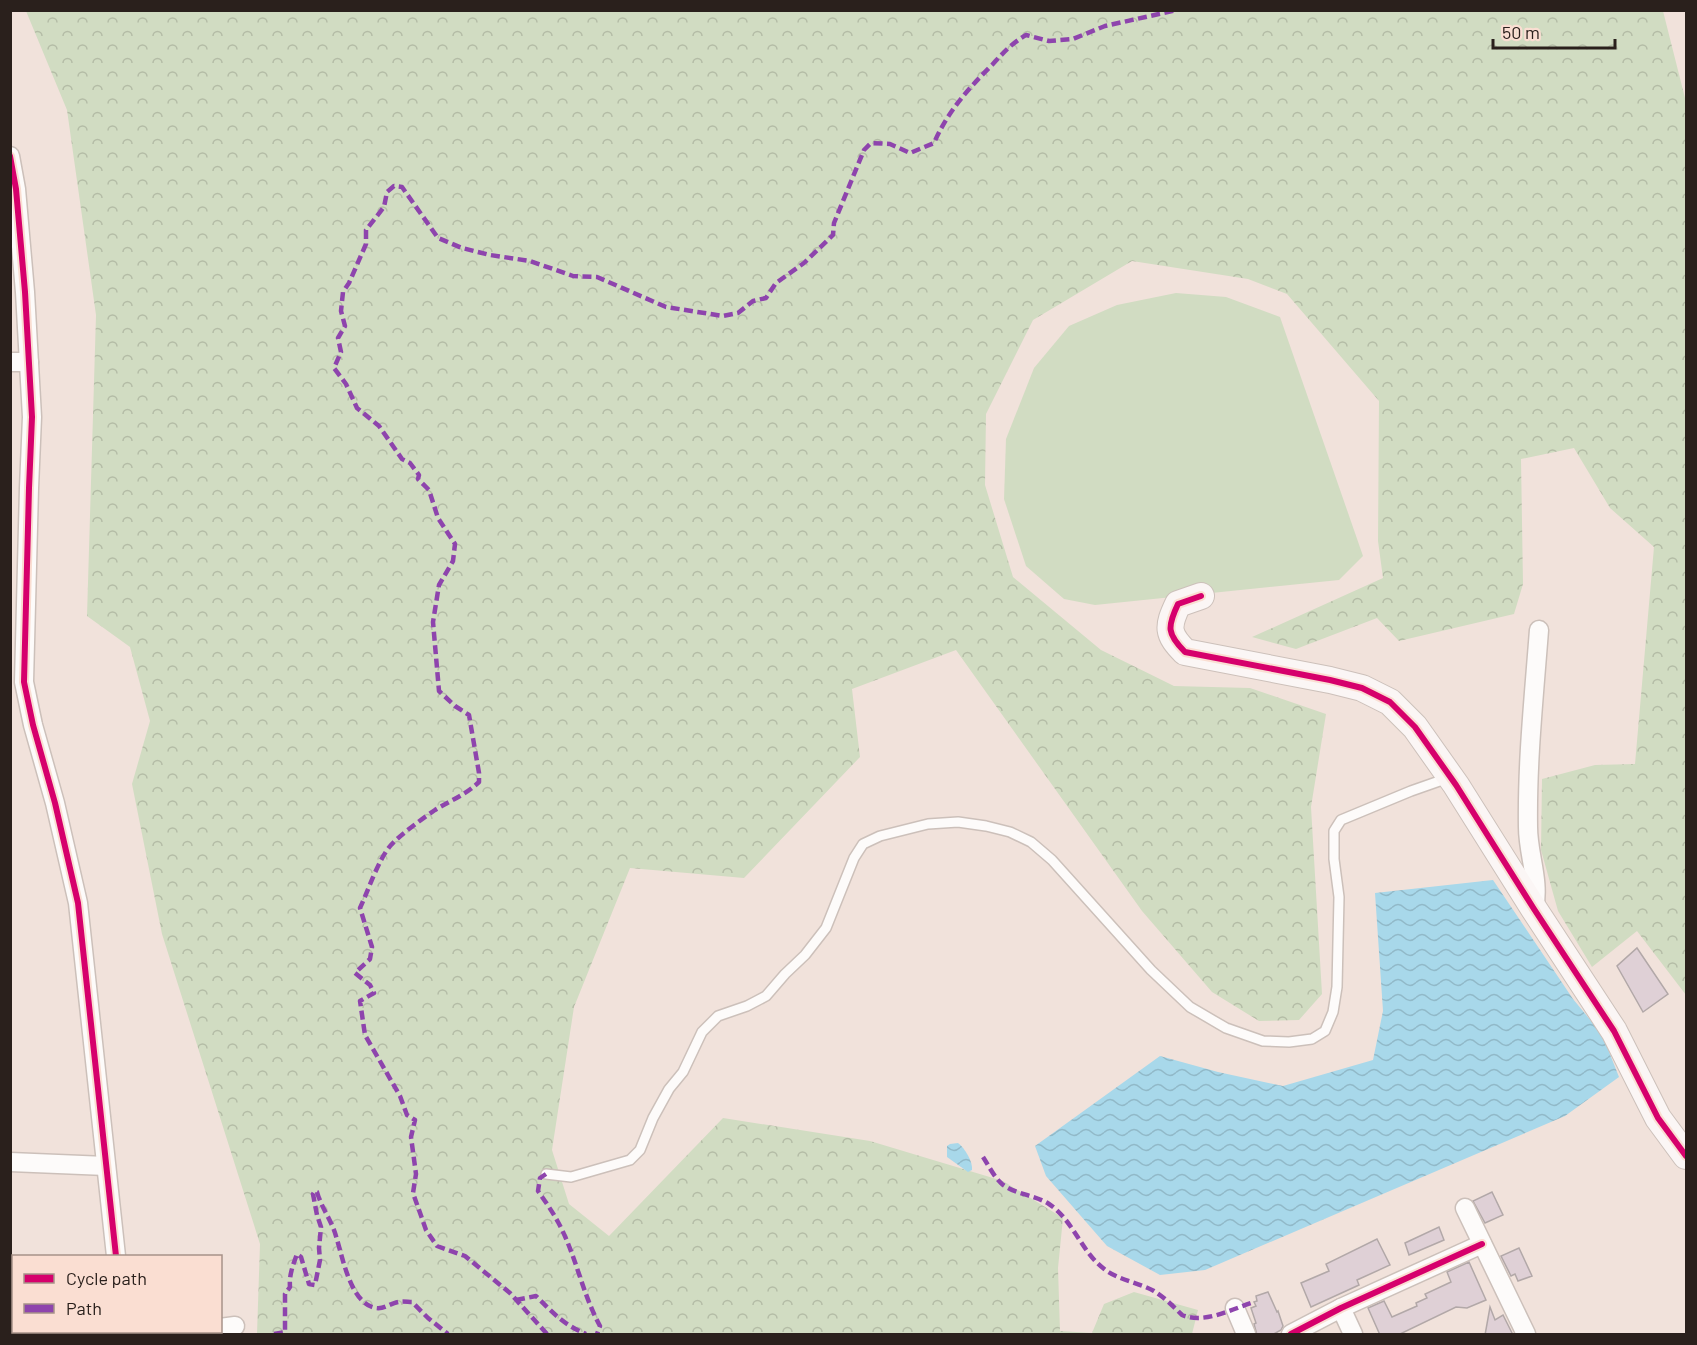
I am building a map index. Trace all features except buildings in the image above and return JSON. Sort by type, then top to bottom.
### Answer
[{"type":"street","points":[[10,156],[16,189],[26,292],[32,417],[17,651],[33,725],[55,803],[78,903],[116,1255]]},
{"type":"street","points":[[10,362],[29,362]]},
{"type":"street","points":[[1201,596],[1179,604],[1170,620],[1172,639],[1185,652],[1362,688],[1390,702],[1415,726],[1451,777],[1614,1030],[1658,1118],[1686,1156]]},
{"type":"street","points":[[1534,909],[1537,894],[1528,833],[1527,782],[1539,630]]},
{"type":"street","points":[[10,1162],[106,1166]]},
{"type":"street","points":[[1465,1208],[1526,1335]]},
{"type":"street","points":[[1291,1335],[1341,1308],[1482,1244]]},
{"type":"street","points":[[1235,1308],[1246,1335]]},
{"type":"street","points":[[1341,1308],[1353,1335]]},
{"type":"lane","points":[[546,1174],[571,1177],[630,1160],[640,1150],[669,1089],[683,1072],[702,1032],[718,1016],[747,1006],[766,996],[785,974],[806,956],[826,928],[854,858],[863,844],[880,836],[928,824],[958,822],[986,826],[1010,832],[1031,842],[1052,860],[1150,970],[1190,1007],[1226,1028],[1263,1041],[1289,1042],[1312,1039],[1325,1030],[1333,1012],[1337,987],[1338,897],[1334,831],[1341,820],[1451,777]]},
{"type":"green space","points":[[26,11],[1663,11],[1686,102],[1686,995],[1637,931],[1592,967],[1558,911],[1541,850],[1542,779],[1595,765],[1635,764],[1654,547],[1610,508],[1574,448],[1521,459],[1523,584],[1514,614],[1399,641],[1377,618],[1296,649],[1252,637],[1383,578],[1378,541],[1379,401],[1287,294],[1248,279],[1132,261],[1033,320],[986,414],[985,485],[1013,577],[1101,650],[1174,686],[1250,688],[1326,714],[1311,807],[1322,994],[1299,1020],[1259,1021],[1212,992],[1142,911],[956,650],[852,689],[860,757],[744,878],[630,868],[574,1007],[552,1150],[569,1204],[609,1236],[723,1118],[870,1141],[1003,1181],[1063,1218],[1058,1268],[1060,1331],[1092,1333],[1104,1304],[1134,1292],[1198,1310],[1192,1334],[257,1334],[260,1244],[162,934],[132,784],[150,721],[130,647],[87,616],[96,315],[67,110]]},
{"type":"green space","points":[[1176,293],[1226,297],[1280,317],[1363,556],[1339,580],[1095,605],[1064,599],[1026,566],[1004,499],[1006,439],[1034,368],[1069,326],[1117,305]]},
{"type":"water","points":[[1493,880],[1573,999],[1602,1034],[1619,1077],[1565,1116],[1205,1270],[1160,1275],[1107,1246],[1046,1176],[1035,1146],[1160,1056],[1218,1072],[1283,1086],[1373,1060],[1383,1011],[1375,893]]},
{"type":"water","points":[[958,1143],[966,1152],[971,1163],[972,1170],[968,1172],[947,1157],[947,1146]]},
{"type":"marked path","points":[[547,1334],[510,1293],[465,1256],[437,1246],[426,1230],[413,1193],[416,1174],[411,1137],[415,1120],[407,1115],[400,1096],[365,1035],[360,1001],[374,993],[370,985],[355,973],[370,959],[372,947],[360,908],[374,875],[382,858],[400,836],[479,782],[469,715],[439,691],[433,622],[439,585],[453,561],[455,544],[438,518],[429,490],[418,479],[419,475],[410,463],[402,459],[379,426],[357,408],[346,384],[334,368],[341,352],[338,338],[345,326],[341,311],[343,292],[366,244],[366,230],[384,207],[387,192],[394,186],[402,187],[438,238],[462,248],[530,261],[573,276],[597,277],[666,307],[723,316],[738,313],[753,301],[766,298],[776,283],[804,263],[833,235],[834,223],[864,150],[871,143],[890,144],[910,153],[934,143],[952,111],[967,92],[1004,52],[1021,38],[1026,35],[1049,41],[1073,39],[1105,26],[1177,10]]},
{"type":"marked path","points":[[983,1157],[1002,1184],[1043,1201],[1057,1211],[1095,1261],[1103,1268],[1154,1291],[1182,1315],[1208,1317],[1251,1303]]},
{"type":"marked path","points":[[546,1174],[540,1178],[538,1191],[558,1222],[570,1248],[588,1300],[600,1326],[597,1334]]},
{"type":"marked path","points":[[274,1334],[285,1332],[285,1294],[290,1287],[297,1254],[301,1257],[309,1284],[315,1285],[320,1260],[321,1227],[313,1194],[315,1191],[334,1230],[347,1273],[357,1294],[364,1302],[379,1308],[398,1302],[412,1302],[448,1334]]},
{"type":"marked path","points":[[516,1300],[536,1296],[565,1323],[586,1334]]},
{"type":"cycle path","points":[[10,156],[16,189],[25,292],[32,417],[24,682],[78,903],[116,1255]]},
{"type":"cycle path","points":[[1201,596],[1178,604],[1172,619],[1172,635],[1185,652],[1362,688],[1390,702],[1415,727],[1456,785],[1614,1031],[1658,1118],[1686,1156]]},
{"type":"cycle path","points":[[1291,1334],[1341,1308],[1482,1244]]}]
